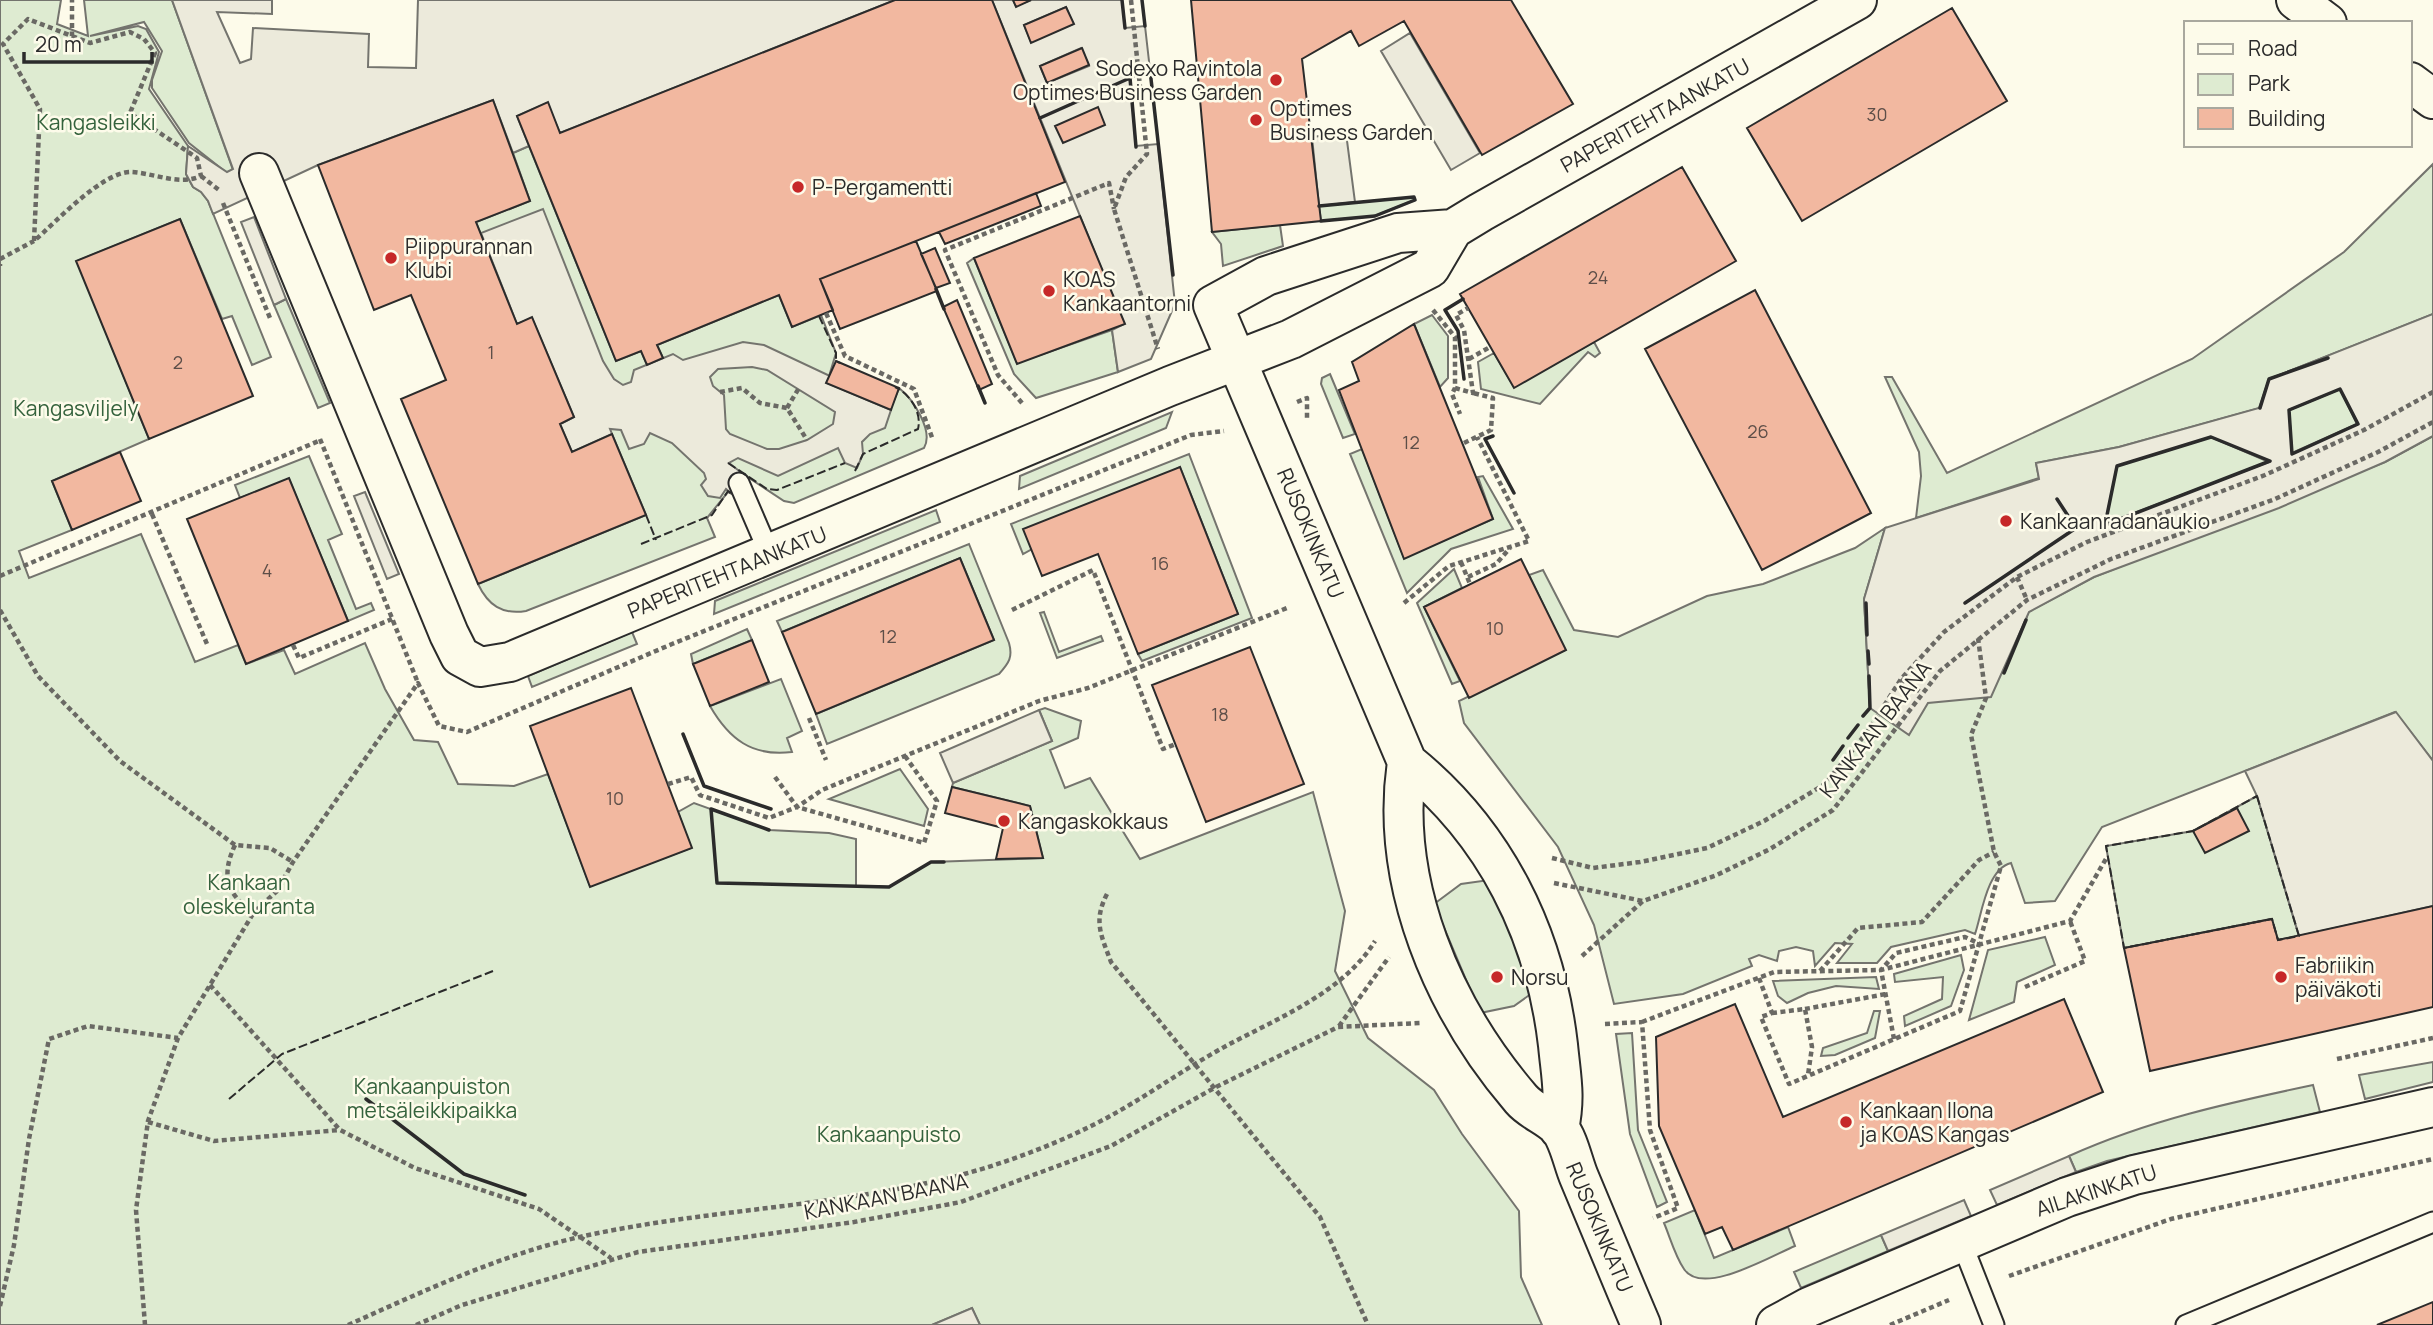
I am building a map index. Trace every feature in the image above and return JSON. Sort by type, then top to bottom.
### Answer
[{"type":"street","name":"PAPERITEHTAANKATU","points":[[1213,305],[1266,276],[1398,233],[1453,229],[1857,0]]},
{"type":"street","points":[[2295,0],[2324,21]]},
{"type":"street","points":[[2412,83],[2433,99]]},
{"type":"street","name":"PAPERITEHTAANKATU","points":[[259,173],[460,656],[480,667],[510,662],[1291,339],[1430,268],[1453,229]]},
{"type":"street","name":"RUSOKINKATU","points":[[1213,305],[1263,417],[1407,762],[1437,786],[1476,832],[1511,884],[1529,926],[1550,995],[1565,1088],[1559,1129],[1641,1325]]},
{"type":"street","points":[[1407,762],[1402,798],[1408,861],[1418,906],[1457,1012],[1477,1043],[1523,1102],[1559,1129]]},
{"type":"street","name":"AILAKINKATU","points":[[1776,1325],[1809,1307],[2067,1197],[2134,1175],[2433,1107]]},
{"type":"lane","points":[[739,484],[771,555]]},
{"type":"lane","points":[[2186,1325],[2433,1222]]},
{"type":"lane","points":[[1961,1241],[1994,1325]]},
{"type":"path","points":[[72,0],[72,36]]},
{"type":"path","points":[[1114,209],[1126,177],[1147,154],[1131,0]]},
{"type":"path","points":[[34,241],[40,109],[3,44],[27,19],[90,43],[130,32],[144,39],[155,53],[130,113],[197,158],[201,176],[219,190]]},
{"type":"path","points":[[0,263],[34,241],[109,177],[129,172],[190,181],[201,176]]},
{"type":"path","points":[[1025,406],[998,375],[944,250],[1109,183],[1114,209],[1160,361]]},
{"type":"path","points":[[1428,304],[1455,337],[1455,388],[1452,394],[1461,414]]},
{"type":"path","points":[[1468,308],[1456,315],[1464,330],[1473,393]]},
{"type":"path","points":[[826,313],[845,356],[914,389],[938,454]]},
{"type":"path","points":[[1469,359],[1490,347]]},
{"type":"path","points":[[720,392],[742,388],[760,402],[787,408],[807,440]]},
{"type":"path","points":[[787,408],[799,388]]},
{"type":"path","points":[[1455,388],[1493,398],[1491,430],[1464,443]]},
{"type":"path","points":[[1552,858],[1593,868],[1640,862],[1707,848],[1764,821],[1825,784],[1868,731],[1901,679],[1944,632],[2017,577],[2087,542],[2265,475],[2364,430],[2433,392]]},
{"type":"path","points":[[145,1325],[136,1209],[148,1122],[178,1038],[254,912],[277,891],[293,862],[418,683],[439,726],[467,732],[978,519],[1191,435],[1221,432],[1307,398],[1307,417],[1312,429]]},
{"type":"path","name":"KANKAAN BAANA","points":[[1643,901],[1717,874],[1770,849],[1833,810],[1940,671],[1977,638],[2027,600],[2111,559],[2275,499],[2378,452],[2433,422]]},
{"type":"path","points":[[1404,603],[1449,566],[1529,541],[1477,437]]},
{"type":"path","points":[[0,576],[152,514],[321,440]]},
{"type":"path","points":[[152,514],[207,644]]},
{"type":"path","points":[[1468,577],[1496,564],[1510,547]]},
{"type":"path","points":[[1461,562],[1470,584]]},
{"type":"path","points":[[1012,611],[1093,570],[1163,749],[1176,744]]},
{"type":"path","points":[[2017,577],[2027,600]]},
{"type":"path","points":[[668,784],[691,777],[700,795],[768,818],[797,807],[822,790],[1039,701],[1088,688],[1287,608]]},
{"type":"path","points":[[0,610],[38,676],[120,761],[235,845],[270,848],[293,862]]},
{"type":"path","points":[[293,645],[299,658],[392,619]]},
{"type":"path","points":[[1886,995],[1761,1017],[1789,1084],[1960,1012],[2001,866],[1994,852],[1971,735],[1986,698],[1977,638]]},
{"type":"path","points":[[1901,679],[1922,693]]},
{"type":"path","points":[[808,718],[826,760]]},
{"type":"path","points":[[775,777],[797,807],[924,843],[937,801],[905,756]]},
{"type":"path","points":[[235,845],[227,862],[229,889],[238,902],[254,912]]},
{"type":"path","points":[[1820,971],[1858,928],[1922,922],[1979,860],[1994,852]]},
{"type":"path","points":[[1605,1024],[1642,1022],[1774,972],[1881,970],[2070,921],[2107,857]]},
{"type":"path","points":[[1565,886],[1643,901]]},
{"type":"path","points":[[1107,894],[1098,911],[1100,933],[1111,962],[1321,1217],[1368,1325]]},
{"type":"path","points":[[1591,945],[1643,901]]},
{"type":"path","points":[[2025,987],[2085,961],[2070,921]]},
{"type":"path","points":[[1881,970],[1896,953],[1965,937],[1980,945]]},
{"type":"path","points":[[348,1325],[450,1279],[582,1237],[731,1211],[847,1197],[950,1178],[1025,1153],[1092,1126],[1194,1063],[1327,989],[1362,962],[1376,940]]},
{"type":"path","points":[[1338,1027],[1385,965]]},
{"type":"path","points":[[1881,970],[1894,1039]]},
{"type":"path","points":[[1759,978],[1772,1013]]},
{"type":"path","points":[[210,985],[340,1130],[415,1168],[539,1209],[612,1258]]},
{"type":"path","points":[[1805,1009],[1812,1047],[1808,1075]]},
{"type":"path","points":[[1338,1027],[1408,1021]]},
{"type":"path","points":[[1642,1022],[1650,1130],[1678,1208],[1653,1218]]},
{"type":"path","points":[[0,1306],[14,1245],[29,1139],[49,1039],[88,1026],[178,1038]]},
{"type":"path","name":"KANKAAN BAANA","points":[[416,1325],[462,1305],[612,1258],[961,1202],[1111,1146],[1216,1087],[1338,1027]]},
{"type":"path","points":[[2337,1059],[2433,1038]]},
{"type":"path","points":[[148,1122],[214,1141],[340,1130]]},
{"type":"path","points":[[1890,1325],[1979,1288],[2171,1219],[2433,1159]]},
{"type":"green space","points":[[0,0],[61,0],[57,24],[88,36],[84,0],[172,0],[233,170],[227,173],[189,143],[152,88],[162,51],[144,22],[90,36],[138,26],[146,29],[159,52],[149,89],[188,146],[186,174],[193,187],[208,201],[271,357],[252,365],[232,316],[222,319],[180,219],[77,261],[149,439],[52,481],[72,530],[19,551],[29,578],[141,534],[195,662],[238,645],[246,664],[284,650],[295,674],[365,643],[385,689],[414,740],[438,742],[458,784],[514,786],[548,774],[590,886],[691,848],[678,812],[694,803],[769,830],[829,833],[856,839],[856,886],[889,887],[931,862],[1043,858],[1030,806],[952,787],[953,783],[1052,741],[1039,710],[1045,708],[1081,721],[1078,738],[1050,750],[1065,788],[1090,778],[1140,859],[1313,792],[1345,911],[1335,971],[1368,1038],[1434,1090],[1462,1134],[1519,1211],[1521,1277],[1542,1325],[980,1325],[972,1308],[932,1325],[0,1325]]},
{"type":"green space","points":[[529,146],[616,361],[641,351],[647,365],[663,358],[657,345],[779,295],[792,327],[821,315],[836,353],[827,383],[890,410],[899,388],[916,407],[924,424],[924,448],[794,503],[784,501],[743,474],[732,494],[728,492],[707,518],[715,537],[526,611],[503,610],[491,603],[478,584],[646,515],[612,434],[572,452],[574,417],[532,318],[517,324],[476,222],[530,201],[513,153]]},
{"type":"green space","points":[[2433,164],[2433,314],[2269,379],[2260,408],[2119,447],[2036,463],[2039,478],[1916,518],[1921,476],[1919,452],[1885,377],[1892,377],[1947,473],[2192,359],[2344,252]]},
{"type":"green space","points":[[1414,197],[1415,200],[1375,216],[1321,221],[1319,206]]},
{"type":"green space","points":[[1280,225],[1283,246],[1223,266],[1221,244],[1212,232]]},
{"type":"green space","points":[[974,258],[1017,363],[1112,330],[1118,372],[1036,398],[1014,374],[967,263]]},
{"type":"green space","points":[[286,299],[330,403],[318,408],[274,305]]},
{"type":"green space","points":[[1432,315],[1448,336],[1448,378],[1440,387],[1414,324]]},
{"type":"green space","points":[[1594,342],[1600,353],[1595,357],[1588,352],[1540,404],[1481,389],[1478,362],[1494,353],[1514,387]]},
{"type":"green space","points":[[1330,374],[1355,434],[1343,438],[1321,384],[1322,378]]},
{"type":"green space","points":[[2340,389],[2358,424],[2292,454],[2289,410]]},
{"type":"green space","points":[[1172,412],[1166,428],[1019,489],[1020,476]]},
{"type":"green space","points":[[2433,436],[2433,761],[2395,712],[2102,827],[2055,901],[2025,903],[2011,863],[2003,867],[1991,883],[1975,934],[1965,930],[1891,947],[1877,963],[1837,963],[1852,944],[1835,943],[1815,966],[1813,951],[1796,947],[1779,951],[1777,961],[1759,955],[1749,959],[1752,966],[1683,994],[1614,1004],[1594,925],[1558,847],[1464,723],[1459,701],[1565,650],[1529,575],[1543,570],[1574,630],[1618,637],[1707,596],[1763,584],[1855,548],[1885,528],[1864,599],[1870,708],[1927,703],[2026,620],[2028,612],[2094,577],[2385,462]]},
{"type":"green space","points":[[2211,437],[2270,461],[2105,525],[2117,466]]},
{"type":"green space","points":[[1362,449],[1404,558],[1493,519],[1478,477],[1483,476],[1513,529],[1451,549],[1407,593],[1350,454]]},
{"type":"green space","points":[[1189,454],[1252,618],[1142,661],[1138,654],[1238,614],[1180,467],[1023,554],[1011,524]]},
{"type":"green space","points":[[309,456],[342,534],[328,540],[356,609],[371,603],[374,610],[348,621],[289,479],[240,498],[235,485]]},
{"type":"green space","points":[[936,510],[940,522],[714,614],[715,601]]},
{"type":"green space","points":[[969,544],[1009,643],[1010,656],[1005,666],[999,674],[827,744],[816,714],[994,640],[960,558],[782,632],[777,621]]},
{"type":"green space","points":[[1454,569],[1462,588],[1424,607],[1460,681],[1452,684],[1417,603]]},
{"type":"green space","points":[[1044,612],[1059,652],[1101,636],[1103,641],[1057,658],[1040,613]]},
{"type":"green space","points":[[747,629],[752,640],[693,664],[691,654]]},
{"type":"green space","points":[[632,632],[637,644],[532,687],[528,676]]},
{"type":"green space","points":[[781,679],[802,731],[787,738],[792,752],[765,752],[743,743],[725,728],[710,706]]},
{"type":"green space","points":[[900,769],[928,809],[924,826],[829,799]]},
{"type":"green space","points":[[2257,796],[2299,936],[2278,940],[2271,919],[2124,948],[2106,846],[2193,831]]},
{"type":"green space","points":[[1489,880],[1535,991],[1514,1006],[1480,1013],[1434,904],[1461,884]]},
{"type":"green space","points":[[2045,937],[2055,965],[2017,982],[2014,1002],[1969,1020],[1988,950]]},
{"type":"green space","points":[[1961,955],[1964,970],[1951,1006],[1905,1026],[1904,1016],[1942,999],[1943,977],[1895,982],[1894,974]]},
{"type":"green space","points":[[1876,977],[1879,989],[1836,986],[1808,993],[1787,1003],[1778,996],[1773,981]]},
{"type":"green space","points":[[1874,1011],[1880,1011],[1875,1038],[1835,1055],[1821,1056],[1823,1048],[1867,1033]]},
{"type":"green space","points":[[1632,1033],[1638,1130],[1667,1202],[1657,1207],[1630,1134],[1616,1034]]},
{"type":"green space","points":[[2433,1062],[2433,1082],[2365,1099],[2359,1075]]},
{"type":"green space","points":[[2313,1085],[2320,1112],[2107,1161],[2076,1172],[2069,1156],[2159,1122]]},
{"type":"green space","points":[[1695,1210],[1714,1258],[1788,1227],[1795,1246],[1721,1277],[1706,1279],[1693,1276],[1681,1264],[1664,1223]]},
{"type":"green space","points":[[1881,1235],[1888,1251],[1801,1288],[1794,1272]]},
{"type":"shaded area","points":[[172,0],[272,0],[272,14],[217,12],[240,63],[251,59],[253,28],[369,34],[368,67],[416,68],[418,0],[895,0],[560,133],[547,103],[517,116],[529,146],[513,153],[493,100],[318,165],[213,214],[208,201],[193,187],[186,174],[188,146],[227,172],[233,169]]},
{"type":"shaded area","points":[[992,0],[1013,0],[1016,6],[1031,0],[1122,0],[1125,28],[1145,26],[1150,70],[1130,78],[1136,146],[1158,144],[1175,304],[1151,359],[1118,372],[1112,330],[1124,324]],"holes":[[[1066,7],[1073,24],[1031,42],[1024,25]],[[1081,48],[1089,66],[1047,83],[1040,66]]]},
{"type":"shaded area","points":[[1410,33],[1480,153],[1451,170],[1381,51]]},
{"type":"shaded area","points":[[1346,133],[1355,202],[1319,206],[1312,137]]},
{"type":"shaded area","points":[[543,209],[603,361],[614,379],[623,385],[631,382],[634,370],[673,354],[683,360],[743,342],[764,345],[830,376],[827,383],[891,410],[885,428],[870,434],[862,442],[863,454],[857,468],[845,463],[838,448],[778,476],[738,458],[729,463],[743,474],[732,494],[726,489],[720,498],[708,496],[701,485],[706,479],[704,473],[672,443],[650,433],[644,444],[629,449],[621,430],[610,429],[612,434],[572,452],[560,424],[574,417],[532,318],[517,324],[481,233]],"holes":[[[752,367],[767,370],[835,412],[833,424],[807,440],[779,449],[767,449],[730,434],[726,429],[724,395],[713,386],[710,377],[718,369]]]},
{"type":"shaded area","points":[[254,217],[286,299],[274,305],[241,222]]},
{"type":"shaded area","name":"Kankaanradanaukio","points":[[2433,314],[2433,436],[2385,462],[2279,508],[2094,577],[2029,612],[1991,697],[1928,703],[1909,735],[1870,708],[1864,599],[1885,528],[2039,479],[2036,463],[2119,447],[2259,408],[2269,379]],"holes":[[[2340,389],[2357,424],[2292,453],[2289,410]],[[2211,437],[2269,462],[2105,524],[2117,466]]]},
{"type":"shaded area","points":[[365,492],[399,574],[387,579],[354,496]]},
{"type":"shaded area","points":[[1039,710],[1052,741],[953,783],[940,753]]},
{"type":"shaded area","points":[[2396,712],[2433,761],[2433,906],[2299,936],[2257,796],[2245,771]]},
{"type":"shaded area","points":[[2069,1156],[2076,1172],[1997,1205],[1990,1190]]},
{"type":"shaded area","points":[[1964,1200],[1971,1216],[1888,1251],[1881,1235]]},
{"type":"shaded area","points":[[972,1308],[980,1325],[932,1325]]},
{"type":"building","name":"P-Pergamentti","points":[[895,0],[992,0],[1065,182],[820,279],[833,310],[792,327],[779,295],[657,345],[663,358],[647,365],[641,351],[616,361],[517,116],[548,102],[560,133]]},
{"type":"building","points":[[1013,0],[1031,0],[1016,7]]},
{"type":"building","name":"Optimes Business Garden","points":[[1191,0],[1511,0],[1573,104],[1482,155],[1404,21],[1359,46],[1351,31],[1302,59],[1321,221],[1212,232]]},
{"type":"building","points":[[1066,7],[1074,24],[1031,43],[1024,25]]},
{"type":"building","points":[[1952,8],[2007,101],[1802,221],[1747,128]]},
{"type":"building","points":[[1082,48],[1089,65],[1047,83],[1040,66]]},
{"type":"building","points":[[493,100],[530,201],[476,222],[517,324],[532,317],[574,417],[560,424],[572,452],[612,434],[646,515],[478,584],[401,399],[446,380],[411,295],[374,310],[318,165]]},
{"type":"building","points":[[1098,107],[1105,125],[1063,143],[1055,126]]},
{"type":"building","points":[[1682,167],[1736,261],[1514,388],[1460,294]]},
{"type":"building","points":[[1036,193],[1041,206],[945,244],[939,232]]},
{"type":"building","name":"KOAS Kankaantorni","points":[[1080,216],[1125,324],[1017,364],[974,258]]},
{"type":"building","points":[[180,219],[253,396],[149,439],[76,261]]},
{"type":"building","points":[[916,241],[937,291],[840,329],[820,279]]},
{"type":"building","points":[[935,248],[950,283],[936,288],[921,254]]},
{"type":"building","points":[[1755,290],[1871,513],[1762,570],[1645,349]]},
{"type":"building","points":[[957,300],[992,384],[979,390],[943,307]]},
{"type":"building","points":[[1414,324],[1493,519],[1404,559],[1339,390],[1359,381],[1352,362]]},
{"type":"building","points":[[836,361],[899,388],[891,410],[826,383]]},
{"type":"building","points":[[120,452],[141,501],[72,530],[52,481]]},
{"type":"building","points":[[1180,467],[1238,614],[1138,654],[1098,554],[1042,576],[1023,529]]},
{"type":"building","points":[[289,478],[348,621],[246,664],[187,519]]},
{"type":"building","points":[[960,558],[994,640],[816,714],[782,632]]},
{"type":"building","points":[[1521,559],[1566,650],[1469,698],[1424,607]]},
{"type":"building","points":[[752,640],[769,682],[710,706],[693,664]]},
{"type":"building","points":[[1250,647],[1304,784],[1206,822],[1152,685]]},
{"type":"building","points":[[631,688],[692,848],[590,887],[530,726]]},
{"type":"building","name":"Kangaskokkaus","points":[[952,787],[1030,806],[1043,858],[996,859],[1003,828],[945,813]]},
{"type":"building","points":[[2237,808],[2249,831],[2205,853],[2193,831]]},
{"type":"building","name":"Fabriikin päiväkoti","points":[[2433,906],[2433,1007],[2150,1071],[2124,948],[2272,919],[2278,940]]},
{"type":"building","name":"Kankaan Ilona ja KOAS Kangas","points":[[2064,999],[2103,1092],[1733,1250],[1722,1227],[1705,1234],[1659,1126],[1656,1037],[1735,1004],[1783,1117]]},
{"type":"building","points":[[2433,1302],[2433,1325],[2377,1325]]},
{"type":"fence","points":[[819,316],[836,353],[836,361],[840,363]]},
{"type":"fence","points":[[855,471],[863,454],[918,429],[914,404],[895,387]]},
{"type":"fence","points":[[728,463],[767,489],[777,490],[845,463]]},
{"type":"fence","points":[[641,544],[712,515],[728,491],[732,494]]},
{"type":"fence","points":[[646,515],[656,540]]},
{"type":"fence","points":[[2257,796],[2299,936],[2278,940],[2272,919],[2124,948],[2106,846],[2193,831],[2257,796]]},
{"type":"fence","points":[[229,1099],[282,1054],[493,971]]},
{"type":"wall","points":[[1122,0],[1125,28]]},
{"type":"wall","points":[[1142,0],[1145,26]]},
{"type":"wall","points":[[1150,70],[1173,275]]},
{"type":"wall","points":[[1040,118],[1130,78],[1136,147]]},
{"type":"wall","points":[[1319,206],[1414,197],[1415,200],[1375,216],[1321,221]]},
{"type":"wall","points":[[936,289],[944,309]]},
{"type":"wall","points":[[1463,299],[1445,310],[1458,331],[1464,379]]},
{"type":"wall","points":[[2260,408],[2269,379],[2328,358]]},
{"type":"wall","points":[[978,386],[985,403]]},
{"type":"wall","points":[[2340,389],[2358,424],[2292,454],[2289,410],[2340,389]]},
{"type":"wall","points":[[1493,436],[1485,439],[1514,493]]},
{"type":"wall","points":[[2211,437],[2270,461],[2105,525],[2117,466],[2211,437]]},
{"type":"wall","points":[[1965,603],[2076,528],[2057,499]]},
{"type":"wall","points":[[1866,603],[1867,635]]},
{"type":"wall","points":[[2004,673],[2026,620]]},
{"type":"wall","points":[[1868,651],[1869,664]]},
{"type":"wall","points":[[1863,716],[1870,708],[1869,676]]},
{"type":"wall","points":[[1848,738],[1858,725]]},
{"type":"wall","points":[[683,734],[704,786],[771,809]]},
{"type":"wall","points":[[1833,760],[1843,746]]},
{"type":"wall","points":[[769,830],[711,809],[717,883],[889,887],[931,862],[944,862]]},
{"type":"wall","points":[[366,1099],[464,1174],[525,1195]]},
{"type":"place","name":"Sodexo Ravintola Optimes Business Garden","points":[[1276,80]]},
{"type":"place","name":"Optimes Business Garden","points":[[1256,120]]},
{"type":"place","name":"P-Pergamentti","points":[[798,187]]},
{"type":"place","name":"Piippurannan Klubi","points":[[391,258]]},
{"type":"place","name":"KOAS Kankaantorni","points":[[1049,291]]},
{"type":"place","name":"Kankaanradanaukio","points":[[2006,521]]},
{"type":"place","name":"Kangaskokkaus","points":[[1004,821]]},
{"type":"place","name":"Norsu","points":[[1497,977]]},
{"type":"place","name":"Fabriikin päiväkoti","points":[[2281,977]]},
{"type":"place","name":"Kankaan Ilona ja KOAS Kangas","points":[[1846,1122]]},
{"type":"park label","name":"Kangasleikki","points":[[96,122]]},
{"type":"park label","name":"Kangasviljely","points":[[76,408]]},
{"type":"park label","name":"Kankaan oleskeluranta","points":[[249,894]]},
{"type":"park label","name":"Kankaanpuiston metsäleikkipaikka","points":[[432,1098]]},
{"type":"park label","name":"Kankaanpuisto","points":[[889,1134]]}]
